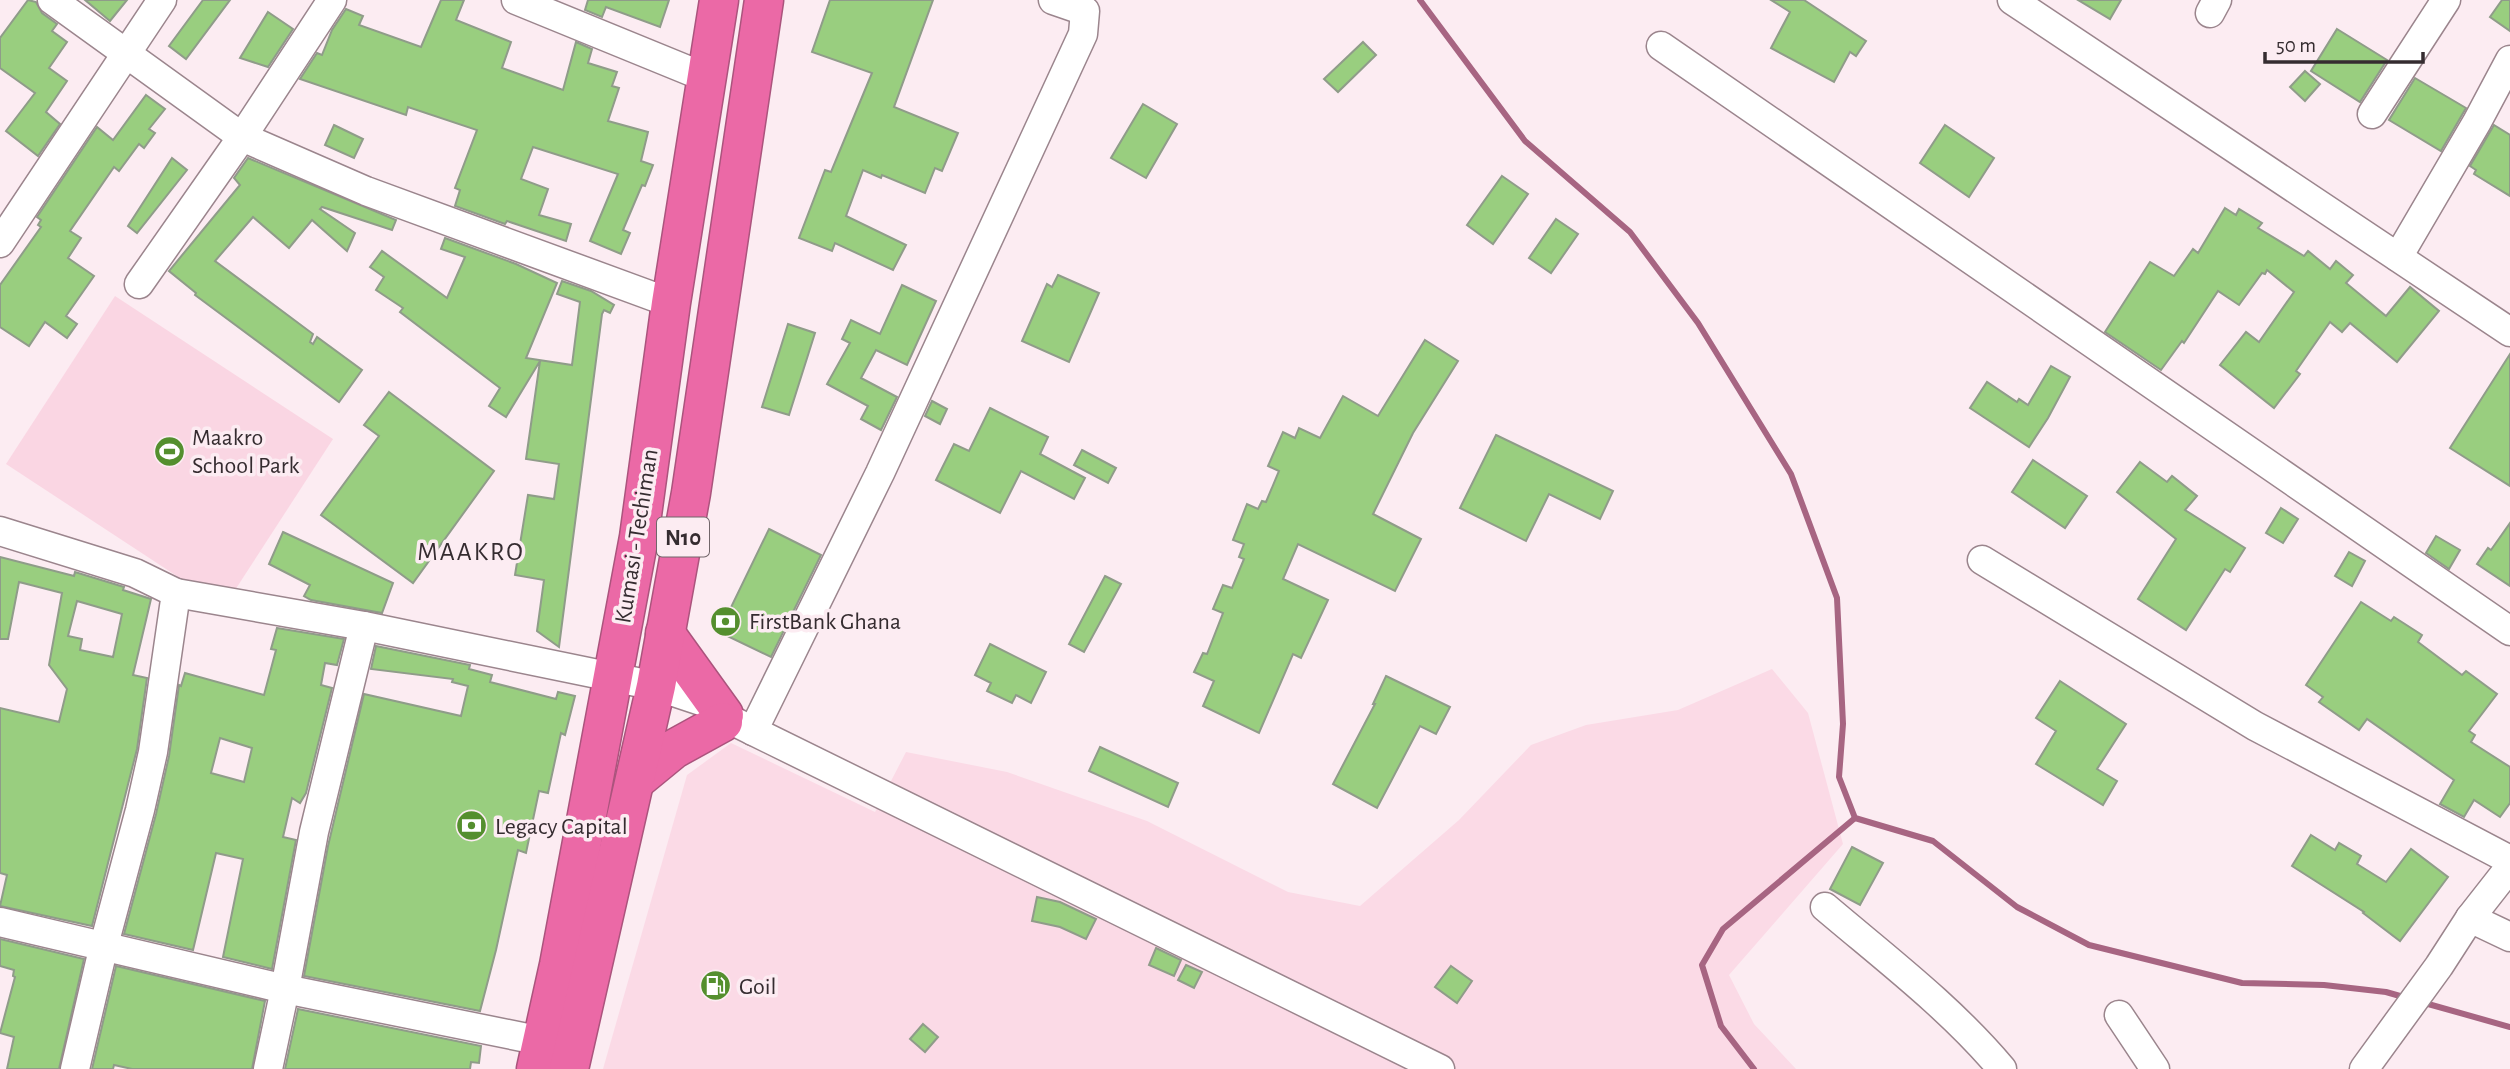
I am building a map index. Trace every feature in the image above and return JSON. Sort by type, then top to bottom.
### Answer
[{"type":"highway","name":"Kumasi - Techiman","points":[[539,1055],[559,965],[639,537],[671,303],[719,0]]},
{"type":"highway","name":"N10","points":[[569,1069],[654,697],[691,493],[764,0]]},
{"type":"highway","points":[[635,781],[674,749],[734,723],[665,633]]},
{"type":"street","points":[[52,0],[242,137],[366,191],[671,303]]},
{"type":"street","points":[[0,243],[162,0]]},
{"type":"street","points":[[139,284],[242,137],[332,0]]},
{"type":"street","points":[[516,0],[707,78]]},
{"type":"street","points":[[734,723],[880,474],[1083,34],[1085,11],[1053,0]]},
{"type":"street","points":[[2012,0],[2510,332]]},
{"type":"street","points":[[2372,114],[2446,0]]},
{"type":"street","points":[[1661,46],[2510,631]]},
{"type":"street","points":[[2398,257],[2510,60]]},
{"type":"street","points":[[0,531],[135,573],[176,593],[364,626],[654,697],[703,720],[734,723],[1440,1069]]},
{"type":"street","points":[[1982,560],[2255,726],[2510,860]]},
{"type":"street","points":[[75,1069],[153,752],[176,593]]},
{"type":"street","points":[[268,1069],[314,832],[364,626]]},
{"type":"street","points":[[2364,1069],[2439,967],[2470,918],[2510,867]]},
{"type":"street","points":[[1825,907],[1941,1007],[1985,1049],[2001,1069]]},
{"type":"street","points":[[2470,918],[2510,937]]},
{"type":"street","points":[[0,922],[285,989],[539,1055]]},
{"type":"street","points":[[2119,1014],[2155,1069]]},
{"type":"shaded area","name":"Maakro School Park","points":[[115,296],[333,439],[224,607],[6,464]]},
{"type":"shaded area","points":[[1772,669],[1808,713],[1843,844],[1729,975],[1754,1024],[1796,1069],[603,1069],[687,775],[731,743],[875,812],[906,752],[1007,772],[1147,821],[1288,892],[1360,906],[1459,820],[1531,745],[1586,725],[1678,710]]},
{"type":"building","points":[[28,0],[36,2],[42,13],[57,24],[52,31],[67,42],[49,68],[67,81],[46,112],[60,124],[38,156],[6,131],[35,93],[0,68],[0,38]]},
{"type":"building","points":[[85,0],[127,0],[110,21]]},
{"type":"building","points":[[203,0],[230,0],[186,59],[169,46]]},
{"type":"building","points":[[441,0],[464,0],[456,20],[511,42],[502,68],[563,90],[576,42],[592,49],[588,63],[617,72],[612,86],[619,88],[608,121],[648,132],[641,161],[653,165],[623,230],[630,233],[621,254],[590,241],[618,174],[533,147],[521,179],[548,189],[539,215],[571,224],[566,241],[507,221],[505,224],[455,206],[460,190],[455,188],[477,130],[408,107],[406,115],[300,79],[317,53],[322,55],[332,30],[346,9],[363,16],[359,25],[421,47]]},
{"type":"building","points":[[588,0],[669,0],[660,27],[606,7],[602,17],[585,10]]},
{"type":"building","points":[[830,0],[933,0],[894,107],[958,133],[942,171],[935,168],[925,193],[863,170],[846,216],[906,245],[893,270],[835,243],[832,251],[799,238],[825,170],[831,172],[872,73],[812,52]]},
{"type":"building","points":[[1771,0],[1804,0],[1866,41],[1856,56],[1850,52],[1834,82],[1771,48],[1790,12]]},
{"type":"building","points":[[2078,0],[2121,0],[2110,19]]},
{"type":"building","points":[[2502,0],[2510,0],[2510,31],[2490,17]]},
{"type":"building","points":[[268,12],[293,29],[268,67],[240,58]]},
{"type":"building","points":[[2337,29],[2387,60],[2360,102],[2311,71]]},
{"type":"building","points":[[1363,42],[1376,55],[1338,92],[1324,79]]},
{"type":"building","points":[[2305,71],[2320,84],[2305,101],[2290,87]]},
{"type":"building","points":[[2415,78],[2466,108],[2441,151],[2389,120]]},
{"type":"building","points":[[146,95],[165,109],[149,129],[155,133],[144,148],[139,144],[119,171],[114,167],[70,231],[81,238],[68,258],[94,276],[66,316],[77,324],[67,338],[45,322],[29,346],[0,327],[0,285],[41,227],[38,225],[41,220],[37,217],[97,127],[113,140]]},
{"type":"building","points":[[1143,104],[1177,124],[1146,178],[1111,158]]},
{"type":"building","points":[[334,125],[363,139],[354,158],[325,145]]},
{"type":"building","points":[[1945,125],[1994,158],[1969,197],[1920,163]]},
{"type":"building","points":[[2494,125],[2510,135],[2510,196],[2474,174],[2476,170],[2470,166]]},
{"type":"building","points":[[172,158],[187,170],[137,233],[128,226]]},
{"type":"building","points":[[248,158],[396,220],[392,230],[322,207],[320,209],[355,233],[347,251],[312,220],[289,248],[253,217],[215,261],[313,334],[310,342],[313,344],[317,337],[362,370],[339,402],[195,295],[196,293],[169,271],[240,185],[234,178]]},
{"type":"building","points":[[1502,176],[1528,194],[1493,244],[1467,225]]},
{"type":"building","points":[[2225,208],[2236,215],[2239,209],[2262,223],[2258,228],[2304,256],[2308,251],[2330,269],[2336,261],[2353,275],[2346,283],[2386,316],[2410,287],[2439,311],[2397,362],[2350,323],[2342,332],[2330,322],[2296,371],[2300,374],[2274,408],[2220,365],[2246,332],[2259,342],[2294,292],[2267,270],[2239,305],[2218,291],[2184,343],[2182,341],[2161,370],[2105,332],[2150,262],[2174,276],[2193,249],[2198,253]]},
{"type":"building","points":[[1556,219],[1578,234],[1551,273],[1529,258]]},
{"type":"building","points":[[445,238],[516,264],[557,283],[526,358],[572,365],[580,302],[557,294],[562,281],[591,291],[614,305],[610,313],[604,310],[602,314],[559,647],[537,631],[544,580],[515,575],[528,495],[554,499],[559,464],[526,459],[540,361],[506,417],[489,406],[500,388],[400,312],[403,308],[376,290],[384,277],[370,267],[382,251],[447,298],[465,257],[441,249]]},
{"type":"building","points":[[1058,275],[1099,293],[1069,362],[1022,341],[1047,284],[1052,287]]},
{"type":"building","points":[[902,285],[936,301],[907,365],[876,350],[861,378],[897,397],[881,430],[861,419],[868,406],[827,384],[850,343],[842,339],[851,320],[880,334]]},
{"type":"building","points":[[788,324],[815,333],[789,415],[762,407]]},
{"type":"building","points":[[1425,340],[1458,361],[1413,433],[1373,514],[1421,539],[1395,591],[1298,544],[1283,579],[1328,600],[1301,658],[1293,654],[1259,733],[1203,706],[1214,681],[1194,672],[1203,653],[1207,654],[1223,613],[1213,609],[1223,585],[1232,588],[1244,559],[1239,557],[1244,544],[1233,540],[1247,504],[1258,509],[1262,501],[1266,502],[1279,471],[1268,466],[1283,432],[1295,438],[1299,428],[1320,438],[1343,396],[1378,416]]},
{"type":"building","points":[[2510,354],[2510,486],[2450,448]]},
{"type":"building","points":[[2051,366],[2070,377],[2029,447],[1970,408],[1987,382],[2017,402],[2019,399],[2028,405]]},
{"type":"building","points":[[389,392],[494,471],[413,583],[321,515],[379,436],[364,425]]},
{"type":"building","points":[[932,401],[947,409],[940,424],[925,416]]},
{"type":"building","points":[[990,408],[1048,437],[1040,454],[1085,478],[1074,499],[1021,471],[1000,513],[936,480],[954,444],[969,451]]},
{"type":"building","points":[[1496,435],[1613,491],[1600,519],[1549,494],[1526,541],[1460,508]]},
{"type":"building","points":[[1082,450],[1116,468],[1108,483],[1074,465]]},
{"type":"building","points":[[2033,460],[2087,496],[2065,528],[2012,492]]},
{"type":"building","points":[[2140,462],[2167,482],[2172,476],[2197,496],[2185,510],[2245,548],[2230,572],[2225,569],[2186,630],[2138,599],[2176,539],[2117,492]]},
{"type":"building","points":[[2281,508],[2298,519],[2283,543],[2266,533]]},
{"type":"building","points":[[2510,523],[2510,586],[2477,564],[2488,548],[2491,550]]},
{"type":"building","points":[[769,529],[821,555],[771,657],[719,632]]},
{"type":"building","points":[[283,532],[393,583],[382,613],[311,600],[304,596],[310,585],[269,564]]},
{"type":"building","points":[[2436,536],[2460,550],[2449,569],[2426,553]]},
{"type":"building","points":[[2349,552],[2365,561],[2352,586],[2335,576]]},
{"type":"building","points":[[0,557],[74,576],[75,572],[124,587],[123,590],[151,599],[133,675],[147,678],[137,749],[92,926],[0,906],[7,875],[0,873],[0,708],[59,722],[67,689],[49,665],[62,593],[19,582],[8,639],[0,639]],"holes":[[[77,601],[122,614],[113,657],[80,650],[82,639],[68,636]]]},
{"type":"building","points":[[1105,576],[1121,584],[1084,652],[1069,644]]},
{"type":"building","points":[[2361,602],[2391,621],[2394,617],[2422,635],[2418,642],[2462,675],[2466,671],[2497,694],[2469,731],[2475,735],[2471,742],[2510,767],[2510,803],[2500,817],[2474,800],[2464,817],[2440,804],[2454,780],[2367,719],[2359,730],[2319,702],[2323,697],[2306,685]]},
{"type":"building","points":[[277,628],[344,639],[337,665],[325,663],[321,685],[332,688],[306,793],[300,803],[292,798],[283,837],[296,840],[272,969],[223,957],[243,859],[216,853],[193,950],[124,934],[156,814],[169,756],[179,685],[181,686],[185,673],[264,695],[276,650],[271,649]],"holes":[[[220,738],[252,748],[244,782],[211,773]]]},
{"type":"building","points":[[990,644],[1046,672],[1031,703],[1016,695],[1012,703],[987,691],[991,683],[975,675]]},
{"type":"building","points":[[376,646],[470,665],[469,669],[492,675],[490,682],[556,699],[558,692],[575,696],[565,735],[561,733],[548,793],[539,791],[526,853],[518,850],[480,1011],[304,976],[328,846],[364,694],[461,716],[468,686],[452,682],[453,679],[371,669]]},
{"type":"building","points":[[1386,676],[1450,707],[1436,734],[1420,726],[1377,808],[1333,784],[1375,704]]},
{"type":"building","points":[[2060,681],[2126,724],[2097,769],[2117,781],[2103,805],[2036,764],[2056,731],[2036,718]]},
{"type":"building","points":[[1100,747],[1178,783],[1168,807],[1089,771]]},
{"type":"building","points":[[2311,835],[2335,850],[2339,843],[2361,856],[2357,864],[2386,882],[2411,849],[2448,877],[2400,941],[2364,912],[2292,866]]},
{"type":"building","points":[[1852,847],[1883,863],[1860,905],[1830,889]]},
{"type":"building","points":[[1037,897],[1060,902],[1096,919],[1086,939],[1060,927],[1032,921]]},
{"type":"building","points":[[0,939],[84,959],[59,1069],[7,1069],[14,1037],[0,1033],[15,977],[14,970],[0,966]]},
{"type":"building","points":[[1156,948],[1181,960],[1174,976],[1149,965]]},
{"type":"building","points":[[1186,965],[1202,972],[1194,988],[1178,980]]},
{"type":"building","points":[[116,966],[265,1001],[252,1069],[132,1069],[114,1065],[113,1069],[92,1069]]},
{"type":"building","points":[[1451,966],[1472,981],[1457,1003],[1435,987]]},
{"type":"building","points":[[298,1009],[481,1046],[479,1063],[471,1062],[470,1069],[285,1069]]},
{"type":"building","points":[[923,1024],[938,1037],[925,1052],[910,1039]]},
{"type":"waterway","points":[[1420,0],[1525,141],[1630,232],[1698,323],[1791,474],[1837,598],[1843,724],[1839,777],[1855,818],[1933,841],[2017,907],[2089,945],[2242,983],[2324,985],[2386,992],[2407,998]]},
{"type":"waterway","points":[[1754,1069],[1721,1026],[1702,965],[1723,929],[1855,818]]},
{"type":"waterway","points":[[2421,1002],[2510,1027]]},
{"type":"place","name":"Maakro School Park","points":[[169,451]]},
{"type":"place","name":"FirstBank Ghana","points":[[726,621]]},
{"type":"place","name":"Legacy Capital","points":[[472,826]]},
{"type":"place","name":"Goil","points":[[716,986]]},
{"type":"district","name":"MAAKRO","points":[[471,551]]}]
